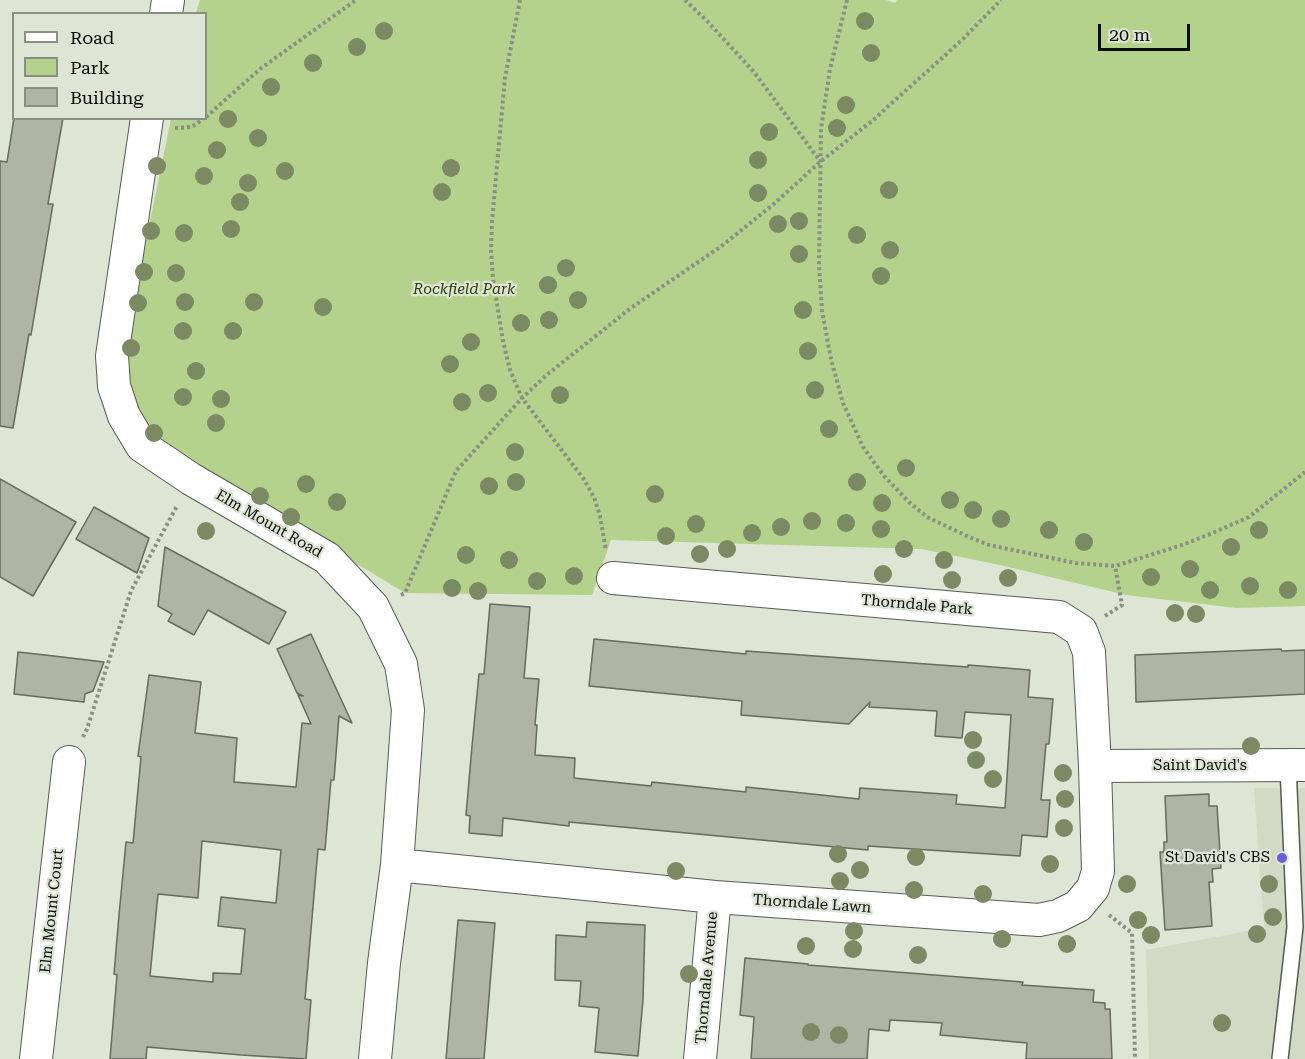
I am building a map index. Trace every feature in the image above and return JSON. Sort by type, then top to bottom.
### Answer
[{"type":"street","name":"Elm Mount Road","points":[[147,120],[112,356],[114,386],[124,416],[142,446],[191,479],[327,558],[373,607],[401,664],[408,710],[397,865],[384,963],[375,1059]]},
{"type":"street","name":"Thorndale Park","points":[[613,578],[1059,617],[1081,631]]},
{"type":"street","points":[[1081,631],[1089,652],[1095,766]]},
{"type":"street","name":"Elm Mount Court","points":[[36,1059],[69,762]]},
{"type":"street","name":"Thorndale Lawn","points":[[397,865],[715,897],[1039,920],[1058,916],[1078,906],[1093,888],[1096,880],[1098,871],[1095,766]]},
{"type":"street","name":"Saint David's","points":[[1095,766],[1296,766]]},
{"type":"street","name":"Thorndale Avenue","points":[[700,1059],[715,897]]},
{"type":"lane","points":[[1280,1059],[1295,927],[1296,766]]},
{"type":"path","points":[[207,116],[260,69],[356,0]]},
{"type":"path","points":[[520,0],[505,78],[493,212],[491,250],[493,279],[510,370],[522,398],[583,478],[594,497],[613,578]]},
{"type":"path","points":[[685,0],[754,72],[820,162]]},
{"type":"path","points":[[848,0],[828,79],[821,129],[819,265],[822,311],[843,403],[863,447],[909,502],[927,518],[988,545],[1076,563],[1115,566],[1182,545],[1249,517],[1305,472]]},
{"type":"path","points":[[373,607],[405,593],[456,471],[522,398],[549,373],[632,308],[723,245],[799,182],[820,162],[872,121],[963,39],[1000,0]]},
{"type":"path","points":[[69,762],[87,729],[131,591],[191,479]]},
{"type":"path","points":[[1081,631],[1122,605],[1115,566]]},
{"type":"path","points":[[1109,915],[1132,933],[1135,1059]]},
{"type":"shaded area","name":"St David's CBS","points":[[1254,788],[1305,788],[1305,1059],[1149,1059],[1146,950],[1264,928]]},
{"type":"green space","name":"Rockfield Park","points":[[200,0],[886,0],[895,3],[897,0],[1305,0],[1305,606],[1236,608],[1126,595],[921,549],[611,540],[592,595],[405,593],[164,447],[132,409],[122,358],[171,120],[207,120],[207,12],[196,12]]},
{"type":"building","points":[[14,120],[63,120],[48,204],[53,204],[13,428],[0,426],[0,161],[7,162]]},
{"type":"building","points":[[0,479],[76,522],[33,596],[0,577]]},
{"type":"building","points":[[94,507],[149,538],[137,573],[76,539]]},
{"type":"building","points":[[165,547],[286,612],[269,644],[208,610],[194,635],[168,621],[172,614],[158,606]]},
{"type":"building","points":[[490,604],[530,607],[524,678],[539,679],[535,755],[575,758],[574,778],[651,786],[652,782],[746,792],[746,787],[859,799],[860,788],[957,795],[956,804],[1005,808],[1011,715],[965,712],[962,738],[935,736],[937,711],[869,707],[870,702],[849,724],[741,715],[742,701],[589,686],[594,639],[746,654],[746,651],[1030,670],[1028,697],[1053,699],[1041,800],[1050,800],[1047,837],[1022,835],[1020,856],[868,846],[868,850],[569,822],[569,826],[503,818],[502,836],[469,833],[470,816],[466,815],[472,746],[479,674],[484,674]]},
{"type":"building","points":[[311,634],[352,723],[339,716],[325,850],[318,849],[305,999],[311,1000],[306,1059],[147,1047],[146,1059],[110,1059],[117,975],[114,974],[126,842],[133,843],[141,757],[138,756],[149,675],[201,682],[195,733],[237,738],[234,782],[296,787],[302,723],[311,724],[298,695],[303,696],[297,693],[277,649]],"holes":[[[202,841],[281,850],[276,903],[221,897],[218,926],[245,929],[241,974],[213,973],[213,982],[150,976],[158,894],[198,898]]]},
{"type":"building","points":[[1281,649],[1282,651],[1305,650],[1305,694],[1136,702],[1135,655]]},
{"type":"building","points":[[18,652],[104,662],[93,691],[85,694],[84,702],[14,694]]},
{"type":"building","points":[[1209,794],[1209,806],[1217,806],[1221,868],[1212,869],[1213,882],[1209,882],[1212,926],[1165,930],[1160,852],[1164,852],[1164,842],[1167,842],[1165,796]]},
{"type":"building","points":[[458,920],[495,923],[484,1059],[446,1059]]},
{"type":"building","points":[[587,922],[645,925],[643,1000],[638,1056],[595,1052],[599,1008],[579,1006],[581,981],[555,980],[556,935],[586,937]]},
{"type":"building","points":[[745,958],[1094,990],[1093,1002],[1105,1003],[1105,1009],[1110,1009],[1112,1059],[1026,1059],[1027,1043],[940,1035],[942,1023],[890,1020],[889,1031],[869,1029],[867,1059],[751,1059],[754,1017],[740,1015]]},
{"type":"place","name":"St David's CBS","points":[[1282,858]]}]
